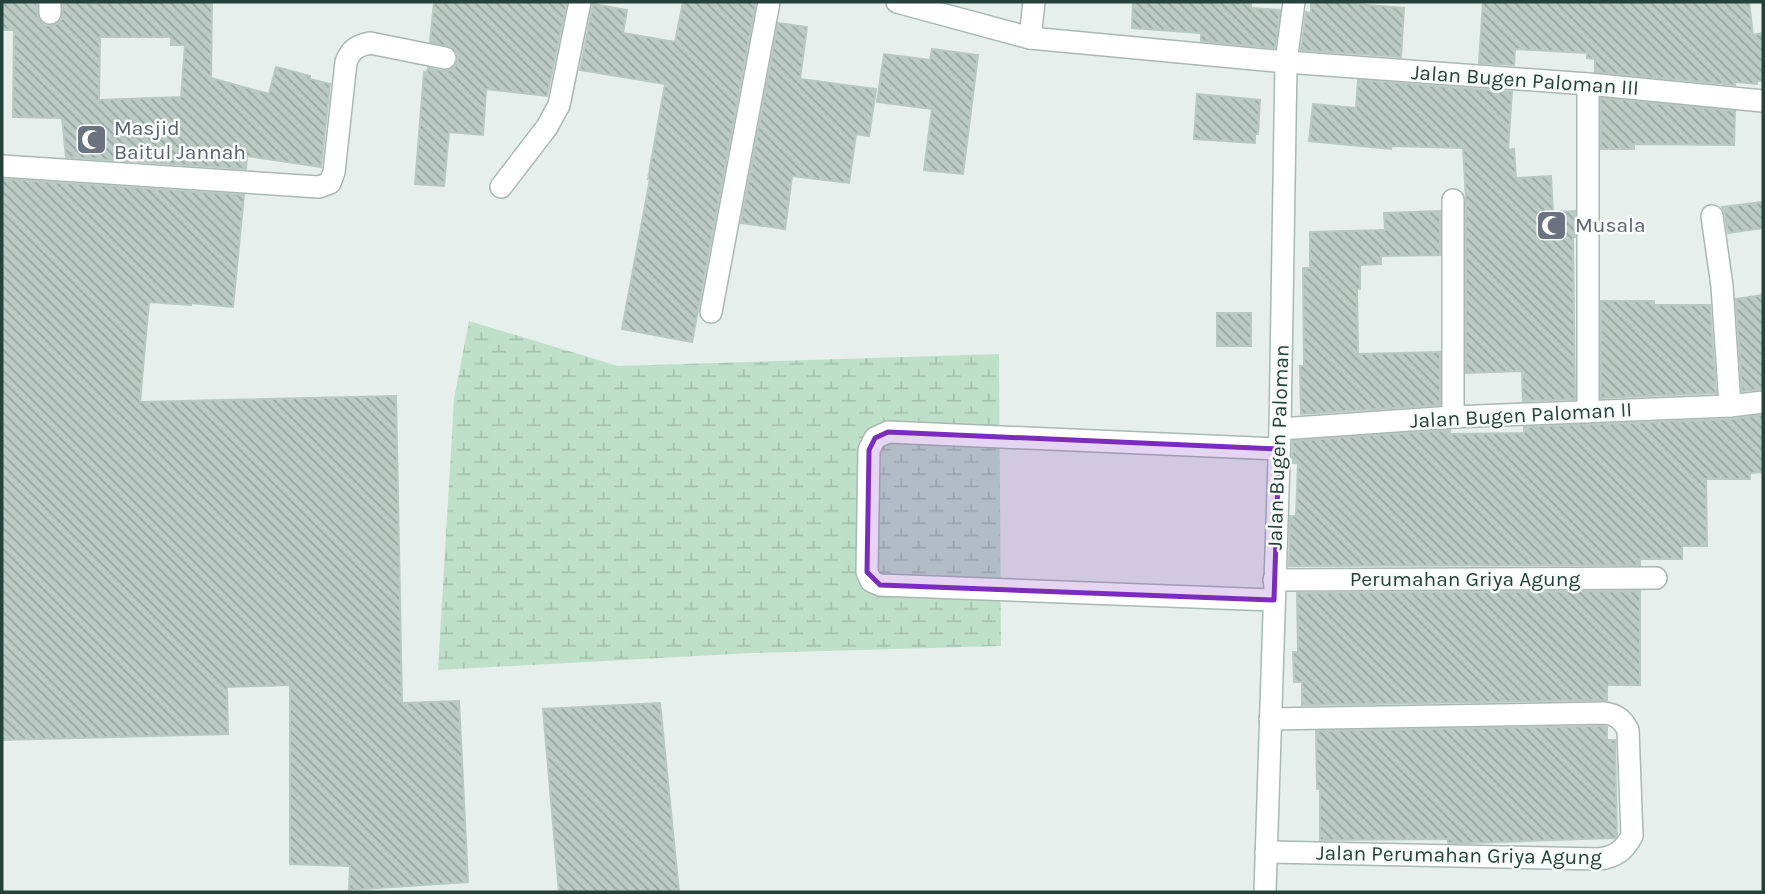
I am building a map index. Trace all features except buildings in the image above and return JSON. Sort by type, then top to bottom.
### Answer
[{"type":"street","points":[[501,187],[547,127],[559,105],[580,2]]},
{"type":"street","points":[[711,312],[769,2]]},
{"type":"street","name":"Jalan Bugen Paloman III","points":[[897,2],[1030,38],[1763,101]]},
{"type":"street","points":[[1030,38],[1034,2]]},
{"type":"street","name":"Jalan Bugen Paloman","points":[[1265,892],[1279,439],[1286,62],[1294,2]]},
{"type":"street","points":[[2,166],[320,187],[330,183],[334,172],[346,62],[350,52],[358,46],[370,43],[445,58]]},
{"type":"street","points":[[1588,84],[1588,412]]},
{"type":"street","points":[[1453,200],[1453,417]]},
{"type":"street","points":[[1712,216],[1722,286],[1730,406]]},
{"type":"street","name":"Jalan Bugen Paloman II","points":[[1274,590],[880,585],[871,581],[867,572],[869,450],[874,438],[888,432],[1279,439],[1453,417],[1730,406],[1763,402]]},
{"type":"street","name":"Perumahan Griya Agung","points":[[1274,590],[1656,578]]},
{"type":"street","name":"Jalan Perumahan Griya Agung","points":[[1266,852],[1599,859],[1612,857],[1626,846],[1632,836],[1628,730],[1622,719],[1616,715],[1605,713],[1270,719]]},
{"type":"highlighted area","points":[[888,432],[1279,449],[1274,600],[880,585],[867,572],[869,450],[875,438]]},
{"type":"green space","points":[[469,321],[618,366],[999,354],[1001,646],[752,653],[438,670],[454,399]]},
{"type":"place","name":"Masjid Baitul Jannah","points":[[91,140]]},
{"type":"place","name":"Musala","points":[[1552,225]]}]
